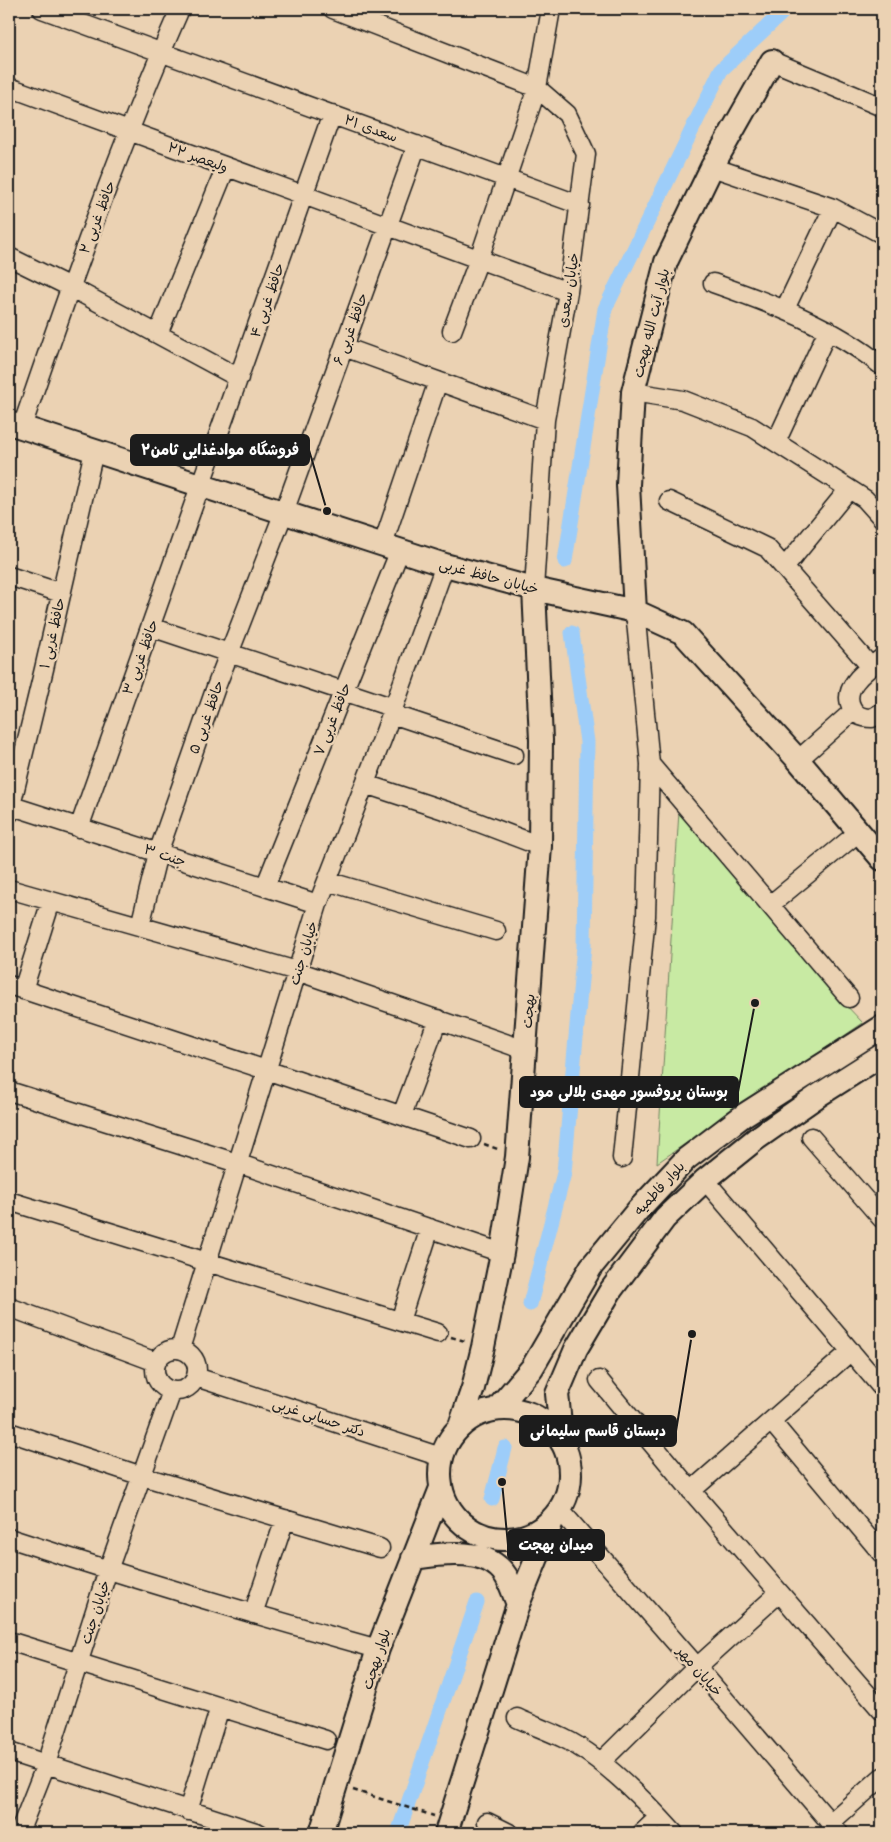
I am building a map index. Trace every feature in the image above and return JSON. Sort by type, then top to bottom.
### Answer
[{"type":"main road","name":"بلوار آیت الله بهجت","points":[[635,611],[628,485],[634,392],[666,262],[712,167],[772,60]]},
{"type":"main road","name":"خیابان حافظ غربی","points":[[15,425],[445,565],[534,590],[635,611],[683,633],[798,760],[882,859]]},
{"type":"main road","name":"بهجت","points":[[460,1426],[484,1347],[502,1253],[517,1157],[540,846],[541,740],[534,590]]},
{"type":"main road","name":"بلوار فاطمیه","points":[[497,1409],[532,1368],[591,1267],[638,1210],[686,1159],[744,1115],[882,1027]]},
{"type":"main road","name":"بلوار فاطمیه","points":[[562,1442],[557,1394],[576,1349],[611,1290],[665,1218],[705,1180],[756,1139],[819,1095],[882,1055]]},
{"type":"main road","points":[[446,1833],[518,1604],[570,1483],[569,1462],[562,1442],[553,1430],[541,1420],[527,1413],[512,1409],[497,1409],[477,1415],[460,1426],[449,1440],[442,1457],[439,1472],[441,1488],[452,1514],[474,1532],[500,1540],[528,1536],[556,1515]]},
{"type":"main road","name":"بلوار بهجت","points":[[321,1833],[378,1649],[441,1488]]},
{"type":"main road","points":[[413,1558],[448,1552],[470,1555],[489,1561],[505,1575],[518,1604]]},
{"type":"street","name":"سعدی ۲۱","points":[[42,9],[580,205]]},
{"type":"street","name":"حافظ غربی ۲","points":[[15,425],[161,51],[180,9]]},
{"type":"street","name":"خیابان سعدی","points":[[333,9],[537,88],[567,114],[586,154],[568,292],[545,420],[534,590]]},
{"type":"street","points":[[452,331],[479,259],[537,88],[551,9]]},
{"type":"street","points":[[772,60],[882,108]]},
{"type":"street","name":"ولیعصر ۲۲","points":[[9,87],[568,292]]},
{"type":"street","name":"حافظ غربی ۴","points":[[202,486],[332,114]]},
{"type":"street","name":"حافظ غربی ۶","points":[[284,512],[417,145]]},
{"type":"street","points":[[158,334],[226,167]]},
{"type":"street","points":[[712,167],[833,208],[882,234]]},
{"type":"street","points":[[785,309],[833,208]]},
{"type":"street","points":[[9,257],[70,287],[239,378]]},
{"type":"street","points":[[713,283],[785,309],[828,330],[862,349],[882,366]]},
{"type":"street","points":[[776,442],[828,330]]},
{"type":"street","points":[[344,348],[545,420]]},
{"type":"street","name":"حافظ غربی ۷","points":[[265,887],[343,692],[391,547],[438,381]]},
{"type":"street","points":[[634,392],[684,400],[752,427],[865,499],[882,518]]},
{"type":"street","name":"حافظ غربی ۱","points":[[10,808],[94,451]]},
{"type":"street","name":"حافظ غربی ۳","points":[[79,828],[202,486]]},
{"type":"street","points":[[785,567],[849,488]]},
{"type":"street","points":[[669,501],[767,548],[877,662],[852,685],[849,703],[853,711],[859,716],[866,718],[872,718],[882,712]]},
{"type":"street","name":"حافظ غربی ۵","points":[[140,926],[158,853],[229,653],[284,512]]},
{"type":"street","name":"خیابان جنت","points":[[180,1349],[318,904],[393,711],[445,565]]},
{"type":"street","points":[[9,576],[61,593]]},
{"type":"street","points":[[622,1158],[646,916],[650,764],[635,611]]},
{"type":"street","points":[[151,628],[343,692],[460,737],[514,755]]},
{"type":"street","points":[[798,760],[853,711]]},
{"type":"street","points":[[650,764],[849,998]]},
{"type":"street","points":[[365,784],[456,814],[540,846]]},
{"type":"street","name":"جنت ۳","points":[[10,808],[318,904]]},
{"type":"street","points":[[770,905],[860,831]]},
{"type":"street","points":[[327,882],[496,931]]},
{"type":"street","points":[[9,889],[297,971],[525,1050]]},
{"type":"street","points":[[51,901],[16,988],[471,1139]]},
{"type":"street","points":[[402,1115],[438,1019]]},
{"type":"street","points":[[9,1091],[237,1163],[502,1253]]},
{"type":"street","points":[[810,1137],[876,1200],[882,1219]]},
{"type":"street","points":[[705,1180],[882,1388]]},
{"type":"street","points":[[9,1201],[438,1333]]},
{"type":"street","points":[[400,1321],[430,1228]]},
{"type":"street","points":[[9,1308],[156,1362]]},
{"type":"street","points":[[174,1348],[180,1349],[187,1351],[196,1362],[196,1377],[189,1387],[172,1391],[160,1384],[155,1370],[156,1362],[163,1353],[174,1348]]},
{"type":"street","points":[[692,1491],[851,1351]]},
{"type":"street","name":"دکتر حسابی غربی","points":[[196,1377],[442,1457]]},
{"type":"street","points":[[599,1380],[882,1712]]},
{"type":"street","name":"خیابان جنت","points":[[19,1833],[46,1764],[108,1570],[172,1391]]},
{"type":"street","points":[[771,1421],[882,1554]]},
{"type":"street","points":[[9,1432],[142,1476],[380,1548]]},
{"type":"street","name":"خیابان مهر","points":[[556,1515],[698,1667],[835,1828]]},
{"type":"street","points":[[252,1614],[285,1519]]},
{"type":"street","points":[[9,1538],[252,1614],[378,1649]]},
{"type":"street","points":[[601,1762],[698,1667],[779,1593]]},
{"type":"street","points":[[9,1641],[326,1740]]},
{"type":"street","points":[[188,1811],[220,1707]]},
{"type":"street","points":[[517,1718],[565,1738],[601,1762],[674,1833]]},
{"type":"street","points":[[9,1752],[258,1833]]},
{"type":"street","points":[[835,1828],[882,1777]]},
{"type":"street","points":[[642,1833],[659,1817]]},
{"type":"street","points":[[487,1822],[509,1833]]},
{"type":"path","points":[[471,1139],[517,1157]]},
{"type":"path","points":[[438,1333],[484,1347]]},
{"type":"path","points":[[336,1785],[424,1812]]},
{"type":"green space","points":[[679,811],[825,983],[863,1023],[657,1163]]},
{"type":"waterway","points":[[565,561],[605,309],[721,70],[786,9]]},
{"type":"waterway","points":[[530,1304],[564,1173],[584,946],[587,742],[572,633]]},
{"type":"waterway","points":[[492,1499],[505,1448]]},
{"type":"waterway","points":[[398,1833],[477,1602]]},
{"type":"place","name":"فروشگاه موادغذایی ثامن۲","points":[[327,511]]},
{"type":"place","name":"بوستان پروفسور مهدی بلالی مود","points":[[755,1003]]},
{"type":"place","name":"دبستان قاسم سلیمانی","points":[[692,1334]]},
{"type":"place","name":"میدان بهجت","points":[[502,1482]]}]
